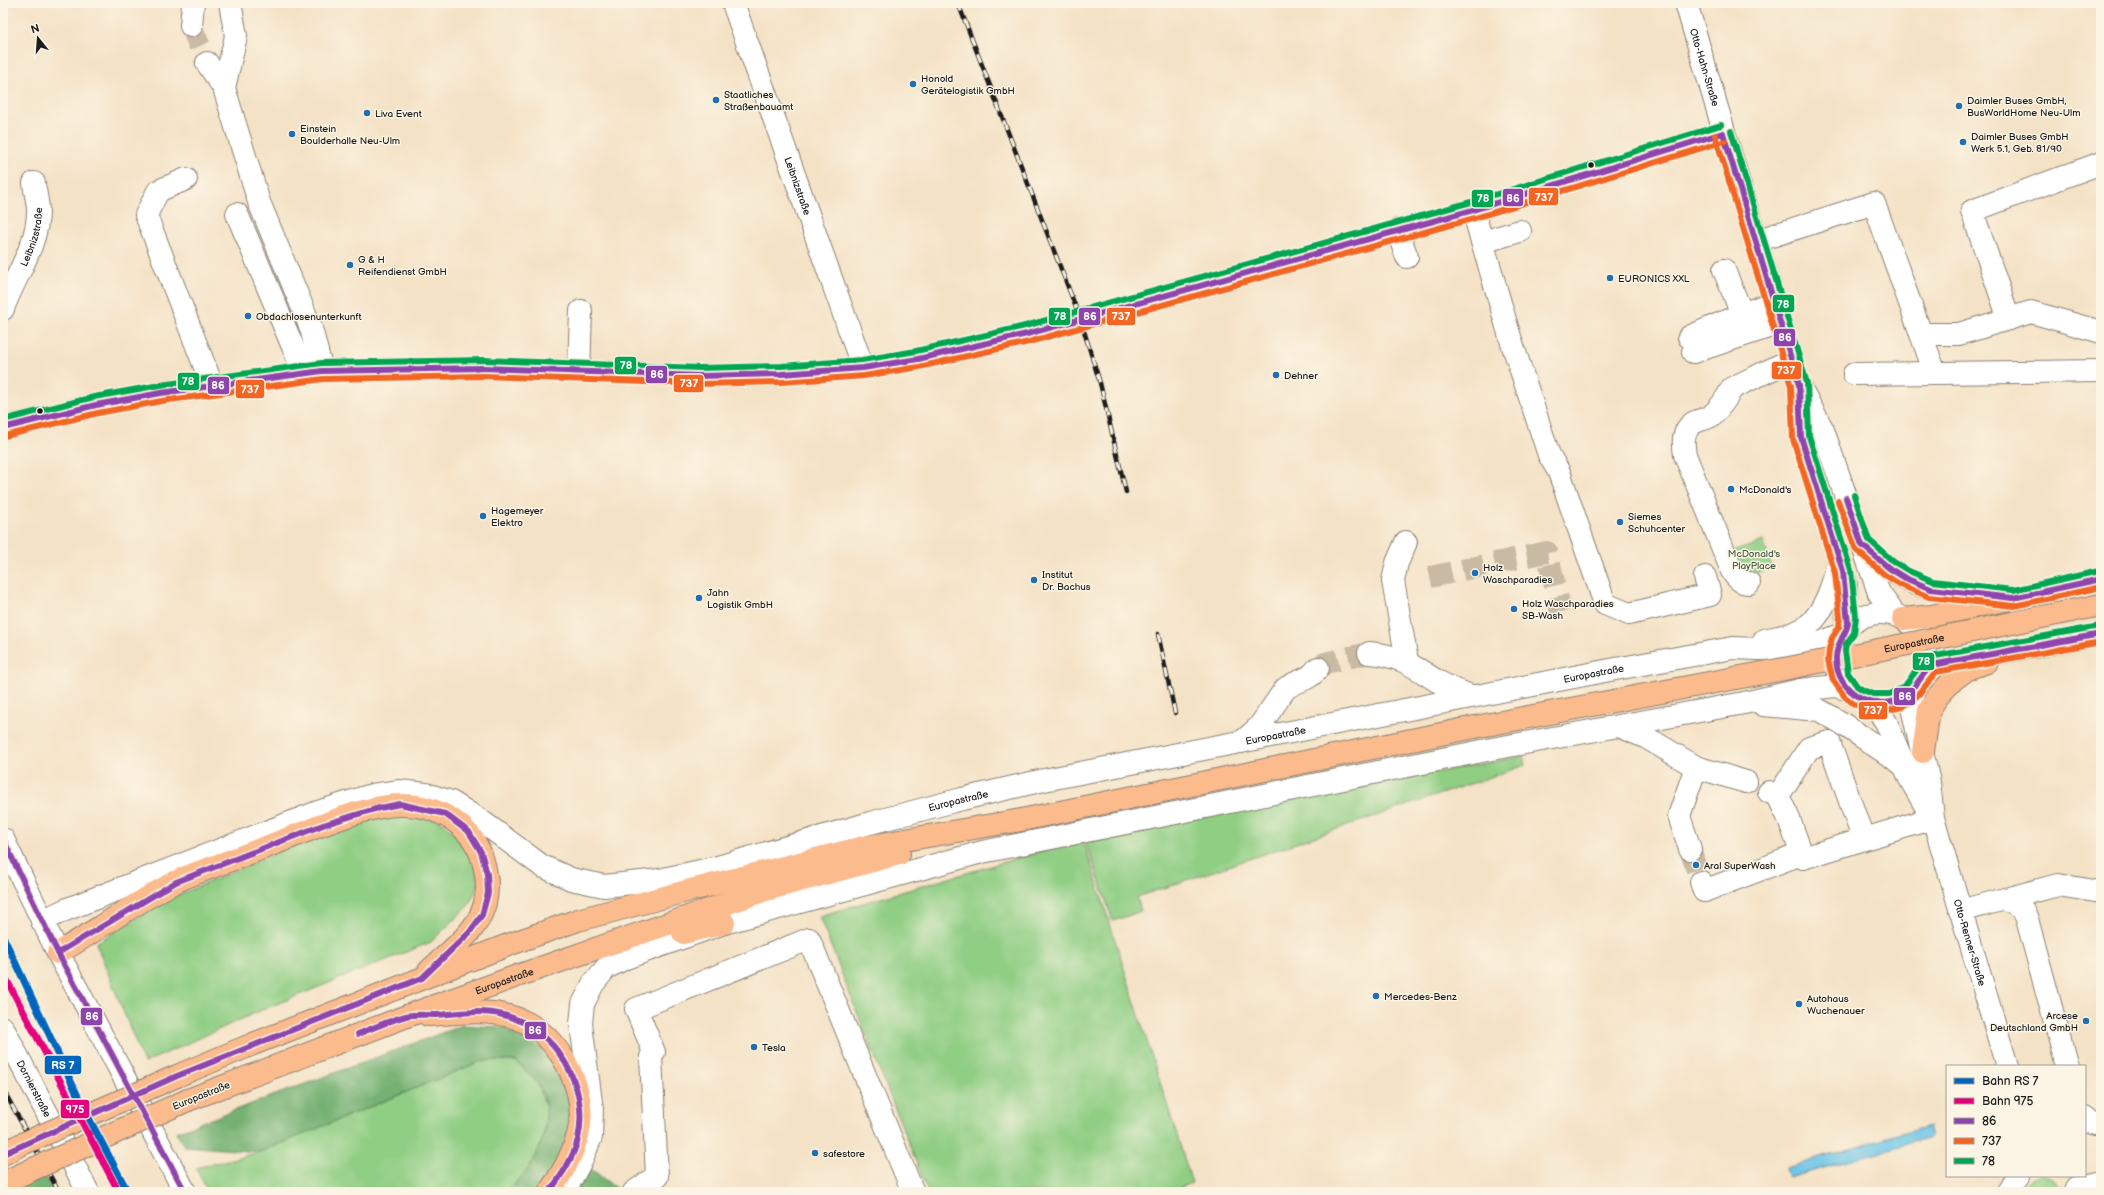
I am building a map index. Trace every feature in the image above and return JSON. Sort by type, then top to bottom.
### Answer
[{"type":"highway","points":[[1862,545],[1889,568],[1905,578],[1931,589],[2013,598]]},
{"type":"highway","points":[[1899,617],[1932,616],[2101,579]]},
{"type":"highway","name":"Europastraße","points":[[12,1150],[177,1076],[422,978],[578,920],[762,871],[864,847],[1021,820],[1475,727],[1789,668],[2101,605]]},
{"type":"highway","points":[[1924,671],[1932,665],[1944,662],[2101,634]]},
{"type":"highway","points":[[1923,752],[1929,710],[1937,697],[1953,680],[1969,668],[2034,647]]},
{"type":"highway","points":[[58,953],[176,882],[323,825],[376,808],[400,804],[445,814],[469,832],[481,852],[487,874],[488,893],[482,916],[469,933],[422,978]]},
{"type":"highway","name":"Europastraße","points":[[3,1183],[188,1100],[407,1016],[763,891],[1021,820]]},
{"type":"highway","points":[[578,920],[714,868]]},
{"type":"highway","points":[[564,961],[724,923]]},
{"type":"highway","points":[[407,1016],[477,1013],[503,1015],[527,1023],[550,1040],[566,1060],[577,1089],[580,1110],[578,1134],[559,1178],[549,1192]]},
{"type":"street","points":[[191,26],[192,3]]},
{"type":"street","points":[[224,88],[236,36],[230,3]]},
{"type":"street","name":"Leibnizstraße","points":[[733,3],[863,368]]},
{"type":"street","name":"Otto-Hahn-Straße","points":[[1686,3],[1723,133],[1799,385],[1823,430],[1879,593],[1899,617]]},
{"type":"street","points":[[207,64],[224,88],[259,202],[311,328],[313,372]]},
{"type":"street","points":[[3,428],[96,405],[212,385],[313,372],[484,368],[700,376],[781,374],[863,368],[918,359],[1027,334],[1473,210],[1723,133]]},
{"type":"street","points":[[2009,319],[1972,211],[2101,163]]},
{"type":"street","points":[[186,179],[158,190],[146,215],[212,385]]},
{"type":"street","name":"Leibnizstraße","points":[[3,309],[9,290],[25,260],[36,227],[38,210],[34,183]]},
{"type":"street","points":[[1756,241],[1874,203],[1934,373]]},
{"type":"street","points":[[1473,210],[1510,337],[1532,391],[1554,453],[1559,472],[1604,604],[1629,614],[1710,595],[1705,578]]},
{"type":"street","points":[[237,214],[313,372]]},
{"type":"street","points":[[1397,230],[1407,257]]},
{"type":"street","points":[[1482,242],[1520,231]]},
{"type":"street","points":[[1724,270],[1742,314]]},
{"type":"street","points":[[1774,302],[1742,314],[1691,344],[1755,332],[1780,323]]},
{"type":"street","points":[[579,371],[581,311]]},
{"type":"street","points":[[1921,334],[1959,334],[2031,312],[2101,332]]},
{"type":"street","points":[[1749,583],[1745,583],[1737,578],[1732,571],[1685,455],[1683,440],[1686,431],[1692,424],[1710,416],[1728,397],[1732,388],[1791,360]]},
{"type":"street","points":[[1854,374],[2101,371]]},
{"type":"street","name":"Otto-Hahn-Straße","points":[[1799,385],[1801,437],[1839,555],[1846,586],[1845,631]]},
{"type":"street","points":[[1406,542],[1397,563],[1393,581],[1407,661]]},
{"type":"street","points":[[1733,648],[1785,635],[1806,627],[1817,616],[1829,593],[1835,577],[1839,555]]},
{"type":"street","points":[[564,1192],[581,1161],[591,1137],[592,1110],[581,1024],[583,1004],[593,984],[606,968],[626,958],[724,923],[982,852],[1492,749],[1824,687],[1835,686],[1849,690],[1860,698],[1872,702],[1885,703],[1897,700],[1912,691],[1921,680],[1924,671],[1926,652],[1924,644],[1915,628],[1899,617],[1871,614],[1854,622],[1845,631],[1837,650],[1836,662],[1839,675],[1849,690]]},
{"type":"street","name":"Europastraße","points":[[42,921],[65,910],[318,812],[372,795],[400,791],[426,794],[450,802],[480,820],[542,866],[571,879],[604,886],[659,880],[714,868],[870,823],[962,799],[1044,780],[1471,696],[1733,648],[1782,650],[1822,642],[1845,631]]},
{"type":"street","points":[[1369,653],[1386,654],[1407,661],[1439,682],[1471,696]]},
{"type":"street","points":[[1242,742],[1259,727],[1285,688],[1308,679],[1318,668]]},
{"type":"street","name":"Otto-Renner-Straße","points":[[1912,691],[1913,712],[1929,782],[1932,818],[2007,1065]]},
{"type":"street","name":"Otto-Renner-Straße","points":[[1872,702],[1893,735],[1910,779],[1932,818]]},
{"type":"street","points":[[1744,703],[1819,710],[1840,722],[1905,766]]},
{"type":"street","points":[[1619,726],[1647,738],[1696,767],[1746,782]]},
{"type":"street","points":[[1863,838],[1830,742],[1809,748],[1774,794],[1789,819],[1803,858],[1863,838],[1932,818]]},
{"type":"street","points":[[1690,849],[1679,816],[1696,767]]},
{"type":"street","points":[[3,839],[58,953],[185,1192]]},
{"type":"street","points":[[1701,882],[1704,891],[1801,854]]},
{"type":"street","points":[[1960,911],[2058,885],[2101,892]]},
{"type":"street","points":[[2005,900],[2017,904],[2026,915],[2067,1065]]},
{"type":"street","points":[[634,1192],[657,1176],[651,1057],[654,1052],[636,1009],[809,939],[913,1192]]},
{"type":"street","name":"Dornierstraße","points":[[3,1028],[88,1192]]},
{"type":"street","points":[[2086,1119],[2092,1123],[2101,1125]]},
{"type":"street","points":[[2009,1192],[2017,1177]]},
{"type":"street","points":[[2074,1185],[2101,1182]]},
{"type":"green space","name":"McDonald's PlayPlace","points":[[1763,541],[1772,567],[1742,578],[1733,552]]},
{"type":"green space","points":[[1523,756],[1526,765],[1137,897],[1141,911],[1113,921],[1085,839]]},
{"type":"green space","points":[[407,813],[443,822],[474,856],[479,884],[468,906],[431,942],[264,1009],[144,1063],[96,943],[165,901],[299,843],[363,820]]},
{"type":"green space","points":[[1083,839],[1192,1183],[1166,1192],[928,1192],[819,916]]},
{"type":"green space","points":[[463,1025],[513,1028],[550,1055],[568,1091],[571,1125],[561,1156],[538,1192],[504,1192],[516,1183],[526,1172],[541,1144],[545,1128],[546,1113],[544,1098],[538,1084],[516,1061],[484,1060],[260,1152],[184,1146],[176,1132]]},
{"type":"green space","points":[[484,1060],[516,1061],[538,1084],[547,1111],[542,1143],[532,1166],[504,1192],[208,1192],[196,1168],[260,1152]]},
{"type":"green space","points":[[590,1168],[617,1189],[615,1192],[575,1192]]},
{"type":"green space","points":[[42,1171],[54,1192],[3,1192]]},
{"type":"green space","points":[[2034,1177],[2045,1177],[2055,1181],[2062,1192],[2019,1192],[2023,1184]]},
{"type":"water","points":[[1928,1126],[1931,1137],[1789,1178],[1786,1168]]},
{"type":"tunnel","points":[[191,26],[207,63]]},
{"type":"tunnel","points":[[1430,577],[1547,552],[1561,612]]},
{"type":"tunnel","points":[[1318,668],[1325,663],[1369,653]]},
{"type":"tunnel","points":[[1690,849],[1701,882]]},
{"type":"railway","points":[[958,3],[1080,318],[1100,383],[1126,492]]},
{"type":"railway","points":[[1158,634],[1175,713]]},
{"type":"railway","points":[[3,1089],[59,1192]]},
{"type":"transit line","name":"78","points":[[3,420],[94,397],[160,385],[322,363],[484,360],[700,368],[781,366],[862,360],[916,351],[1025,326],[1471,202],[1721,125]]},
{"type":"transit line","name":"78","points":[[1731,131],[1807,383],[1809,436],[1851,570],[1856,617],[1854,633],[1846,644],[1845,651],[1848,673],[1857,686],[1873,694],[1889,694],[1904,687],[1922,663],[1930,657],[2100,626]]},
{"type":"transit line","name":"86","points":[[1723,133],[1799,385],[1801,437],[1843,571],[1848,624],[1836,653],[1838,670],[1842,681],[1859,697],[1869,701],[1881,703],[1892,702],[1908,694],[1932,665],[2101,634]]},
{"type":"transit line","name":"86","points":[[3,428],[96,405],[161,393],[322,371],[484,368],[700,376],[781,374],[863,368],[918,359],[1027,334],[1473,210],[1723,133]]},
{"type":"transit line","name":"737","points":[[1715,135],[1791,386],[1793,439],[1835,573],[1840,617],[1839,627],[1832,638],[1828,660],[1833,680],[1845,697],[1854,704],[1870,710],[1882,711],[1898,708],[1910,702],[1919,694],[1936,672],[2101,642]]},
{"type":"transit line","name":"737","points":[[5,436],[98,413],[162,401],[323,379],[484,376],[700,384],[782,382],[864,376],[919,367],[1029,342],[1475,218],[1725,141]]},
{"type":"transit line","name":"78","points":[[1854,495],[1869,540],[1894,562],[1909,571],[1933,581],[2013,590],[2099,571]]},
{"type":"transit line","name":"86","points":[[1846,498],[1862,545],[1889,568],[1905,578],[1931,589],[2013,598],[2101,579]]},
{"type":"transit line","name":"737","points":[[1838,501],[1856,550],[1885,575],[1901,585],[1929,597],[2014,606],[2101,587]]},
{"type":"transit line","name":"86","points":[[3,1154],[177,1076],[422,978],[469,933],[482,915],[488,893],[487,874],[481,852],[469,832],[445,814],[400,804],[375,809],[323,825],[176,882],[58,953]]},
{"type":"transit line","name":"86","points":[[3,839],[58,953],[185,1192]]},
{"type":"transit line","points":[[3,936],[83,1107],[128,1192]]},
{"type":"transit line","name":"86","points":[[358,1034],[406,1016],[468,1012],[486,1012],[503,1015],[522,1022],[539,1032],[553,1046],[565,1062],[574,1080],[579,1099],[580,1119],[576,1146],[570,1160],[549,1192]]},
{"type":"rail line","name":"975","points":[[3,973],[119,1192]]},
{"type":"place","name":"Honold Gerätelogistik GmbH","points":[[913,84]]},
{"type":"place","name":"Staatliches Straßenbauamt","points":[[716,100]]},
{"type":"place","name":"Daimler Buses GmbH, BusWorldHome Neu-Ulm","points":[[1959,106]]},
{"type":"place","name":"Liva Event","points":[[367,113]]},
{"type":"place","name":"Einstein Boulderhalle Neu-Ulm","points":[[292,134]]},
{"type":"place","name":"Daimler Buses GmbH Werk 5.1, Geb. 81/90","points":[[1963,142]]},
{"type":"place","name":"G & H Reifendienst GmbH","points":[[350,265]]},
{"type":"place","name":"EURONICS XXL","points":[[1610,278]]},
{"type":"place","name":"Obdachlosenunterkunft","points":[[248,316]]},
{"type":"place","name":"Dehner","points":[[1276,375]]},
{"type":"place","name":"McDonald's","points":[[1731,489]]},
{"type":"place","name":"Hagemeyer Elektro","points":[[483,516]]},
{"type":"place","name":"Siemes Schuhcenter","points":[[1620,522]]},
{"type":"place","name":"Holz Waschparadies","points":[[1475,573]]},
{"type":"place","name":"Institut Dr. Bachus","points":[[1034,580]]},
{"type":"place","name":"Jahn Logistik GmbH","points":[[699,598]]},
{"type":"place","name":"Holz Waschparadies SB-Wash","points":[[1514,609]]},
{"type":"place","name":"Aral SuperWash","points":[[1696,865]]},
{"type":"place","name":"Mercedes-Benz","points":[[1376,996]]},
{"type":"place","name":"Autohaus Wuchenauer","points":[[1799,1004]]},
{"type":"place","name":"Arcese Deutschland GmbH","points":[[2086,1021]]},
{"type":"place","name":"Tesla","points":[[754,1047]]},
{"type":"place","name":"safestore","points":[[815,1153]]}]
